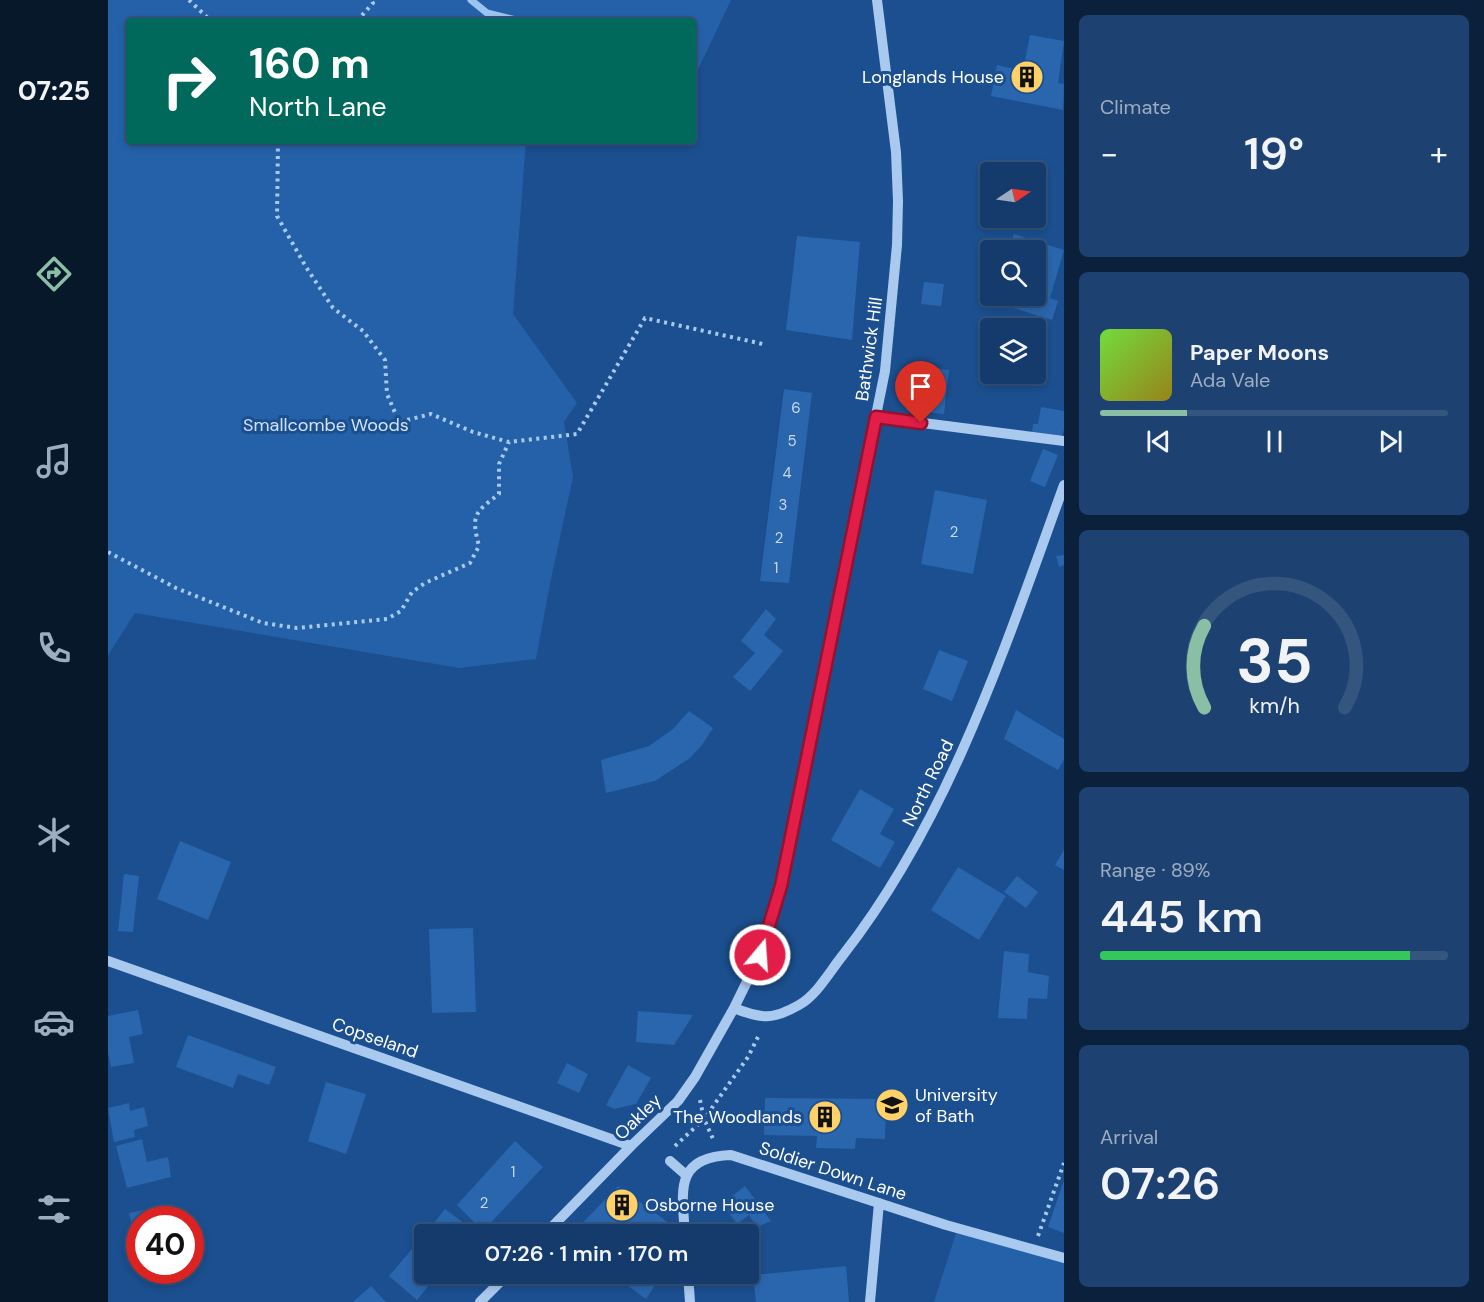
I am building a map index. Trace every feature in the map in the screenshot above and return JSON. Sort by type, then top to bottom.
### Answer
[{"type":"street","name":"Bathwick Hill","points":[[734,1008],[760,955],[781,886],[885,371],[897,246],[898,201],[896,152],[877,0]]},
{"type":"street","points":[[876,417],[1064,441]]},
{"type":"street","name":"North Road","points":[[768,1017],[800,1005],[815,991],[858,936],[922,834],[975,725],[1064,485]]},
{"type":"street","name":"Copseland","points":[[108,961],[631,1146]]},
{"type":"street","points":[[734,1008],[755,1017],[768,1017]]},
{"type":"street","name":"Oakley","points":[[555,1224],[678,1101],[695,1077],[734,1008]]},
{"type":"street","name":"Soldier Down Lane","points":[[715,1156],[731,1155],[946,1225],[1064,1258]]},
{"type":"street","points":[[670,1156],[686,1175]]},
{"type":"street","points":[[684,1224],[682,1194],[686,1175],[694,1165],[715,1156]]},
{"type":"street","points":[[870,1302],[879,1203]]},
{"type":"street","points":[[480,1302],[498,1284]]},
{"type":"street","points":[[689,1284],[690,1302]]},
{"type":"path","points":[[189,0],[208,18]]},
{"type":"path","points":[[360,18],[373,3],[371,0]]},
{"type":"path","points":[[278,144],[277,216],[333,308],[363,331],[385,360],[387,394],[399,422],[431,414],[473,432],[509,442],[577,435],[645,318],[763,344]]},
{"type":"path","points":[[108,552],[176,588],[263,623],[297,628],[387,619],[401,611],[412,592],[425,583],[470,563],[478,546],[473,525],[479,510],[499,494],[499,464],[509,442]]},
{"type":"path","points":[[670,1156],[704,1119],[748,1057],[768,1017]]},
{"type":"path","points":[[695,1077],[715,1156]]},
{"type":"path","points":[[1033,1250],[1064,1163]]},
{"type":"green space","name":"Smallcombe Woods","points":[[108,0],[731,0],[696,74],[696,18],[126,18],[126,144],[526,144],[513,314],[577,403],[564,422],[573,477],[536,659],[459,668],[135,613],[108,655]]},
{"type":"green space","points":[[957,1230],[1064,1259],[1064,1302],[934,1302]]},
{"type":"building","name":"Longlands House","points":[[1030,35],[1064,41],[1058,83],[1064,84],[1063,110],[991,96],[997,65],[1023,71]]},
{"type":"building","points":[[1014,234],[1033,240],[1012,240]]},
{"type":"building","points":[[797,236],[860,242],[852,340],[786,330]]},
{"type":"building","points":[[1046,244],[1064,250],[1050,298],[1058,301],[1052,320],[1010,307],[1046,306]]},
{"type":"building","points":[[924,282],[944,284],[941,306],[921,304]]},
{"type":"building","points":[[926,367],[949,370],[944,414],[906,410],[908,389],[924,391]]},
{"type":"building","points":[[784,389],[812,393],[789,583],[760,581]]},
{"type":"building","points":[[1041,407],[1064,411],[1062,436],[1032,433],[1033,424],[1038,424]]},
{"type":"building","points":[[1043,449],[1058,455],[1045,487],[1030,481]]},
{"type":"building","points":[[935,490],[987,500],[973,574],[921,564]]},
{"type":"building","points":[[1064,555],[1064,565],[1059,567],[1056,556]]},
{"type":"building","points":[[766,609],[776,619],[764,635],[783,651],[750,691],[733,677],[755,653],[741,641]]},
{"type":"building","points":[[939,650],[968,661],[952,701],[923,689]]},
{"type":"building","points":[[1016,710],[1064,739],[1064,760],[1058,770],[1004,739]]},
{"type":"building","points":[[689,711],[713,728],[690,758],[655,781],[606,793],[601,760],[649,746],[673,729]]},
{"type":"building","points":[[860,789],[894,809],[880,834],[895,842],[880,868],[831,840]]},
{"type":"building","points":[[180,841],[231,862],[208,920],[157,899]]},
{"type":"building","points":[[1064,850],[1064,870],[1055,865]]},
{"type":"building","points":[[958,867],[1006,896],[979,940],[931,910]]},
{"type":"building","points":[[124,874],[139,876],[133,932],[118,931]]},
{"type":"building","points":[[1017,876],[1038,892],[1026,908],[1004,892]]},
{"type":"building","points":[[473,928],[476,1012],[432,1013],[429,929]]},
{"type":"building","points":[[1004,951],[1029,954],[1028,972],[1049,976],[1047,999],[1028,998],[1027,1019],[998,1018]]},
{"type":"building","points":[[138,1010],[143,1034],[129,1037],[134,1063],[111,1067],[108,1052],[108,1016]]},
{"type":"building","points":[[638,1011],[693,1015],[674,1045],[636,1042]]},
{"type":"building","points":[[188,1035],[276,1067],[269,1085],[238,1074],[233,1088],[176,1067]]},
{"type":"building","points":[[567,1063],[588,1074],[579,1093],[557,1083]]},
{"type":"building","points":[[628,1065],[651,1078],[636,1104],[614,1109],[606,1105]]},
{"type":"building","points":[[326,1082],[366,1094],[346,1154],[308,1141]]},
{"type":"building","name":"The Woodlands","points":[[765,1098],[886,1099],[885,1139],[856,1138],[855,1149],[816,1148],[817,1136],[764,1135]]},
{"type":"building","points":[[129,1103],[130,1111],[144,1107],[148,1126],[134,1130],[135,1137],[114,1142],[108,1108]]},
{"type":"building","points":[[142,1139],[147,1162],[168,1157],[171,1177],[127,1188],[116,1146]]},
{"type":"building","points":[[515,1141],[543,1167],[490,1224],[476,1224],[457,1205]]},
{"type":"building","points":[[1064,1180],[1064,1233],[1048,1227]]},
{"type":"building","name":"Osborne House","points":[[618,1186],[669,1223],[668,1224],[582,1224]]},
{"type":"building","points":[[745,1186],[771,1221],[759,1226],[749,1215],[737,1224],[722,1204]]},
{"type":"building","points":[[445,1209],[465,1224],[433,1224]]},
{"type":"building","points":[[414,1247],[414,1284],[430,1284],[417,1300],[389,1276]]},
{"type":"building","points":[[846,1266],[849,1302],[756,1302],[754,1284],[759,1284],[759,1274]]},
{"type":"building","points":[[626,1284],[656,1284],[646,1299]]},
{"type":"building","points":[[371,1286],[386,1302],[353,1302]]},
{"type":"waterway","points":[[471,0],[487,13],[508,18]]},
{"type":"place","name":"Longlands House","points":[[1027,77]]},
{"type":"place","name":"University of Bath","points":[[892,1105]]},
{"type":"place","name":"The Woodlands","points":[[825,1117]]},
{"type":"place","name":"Osborne House","points":[[622,1205]]},
{"type":"route","points":[[760,955],[781,886],[876,417],[921,423]]}]
